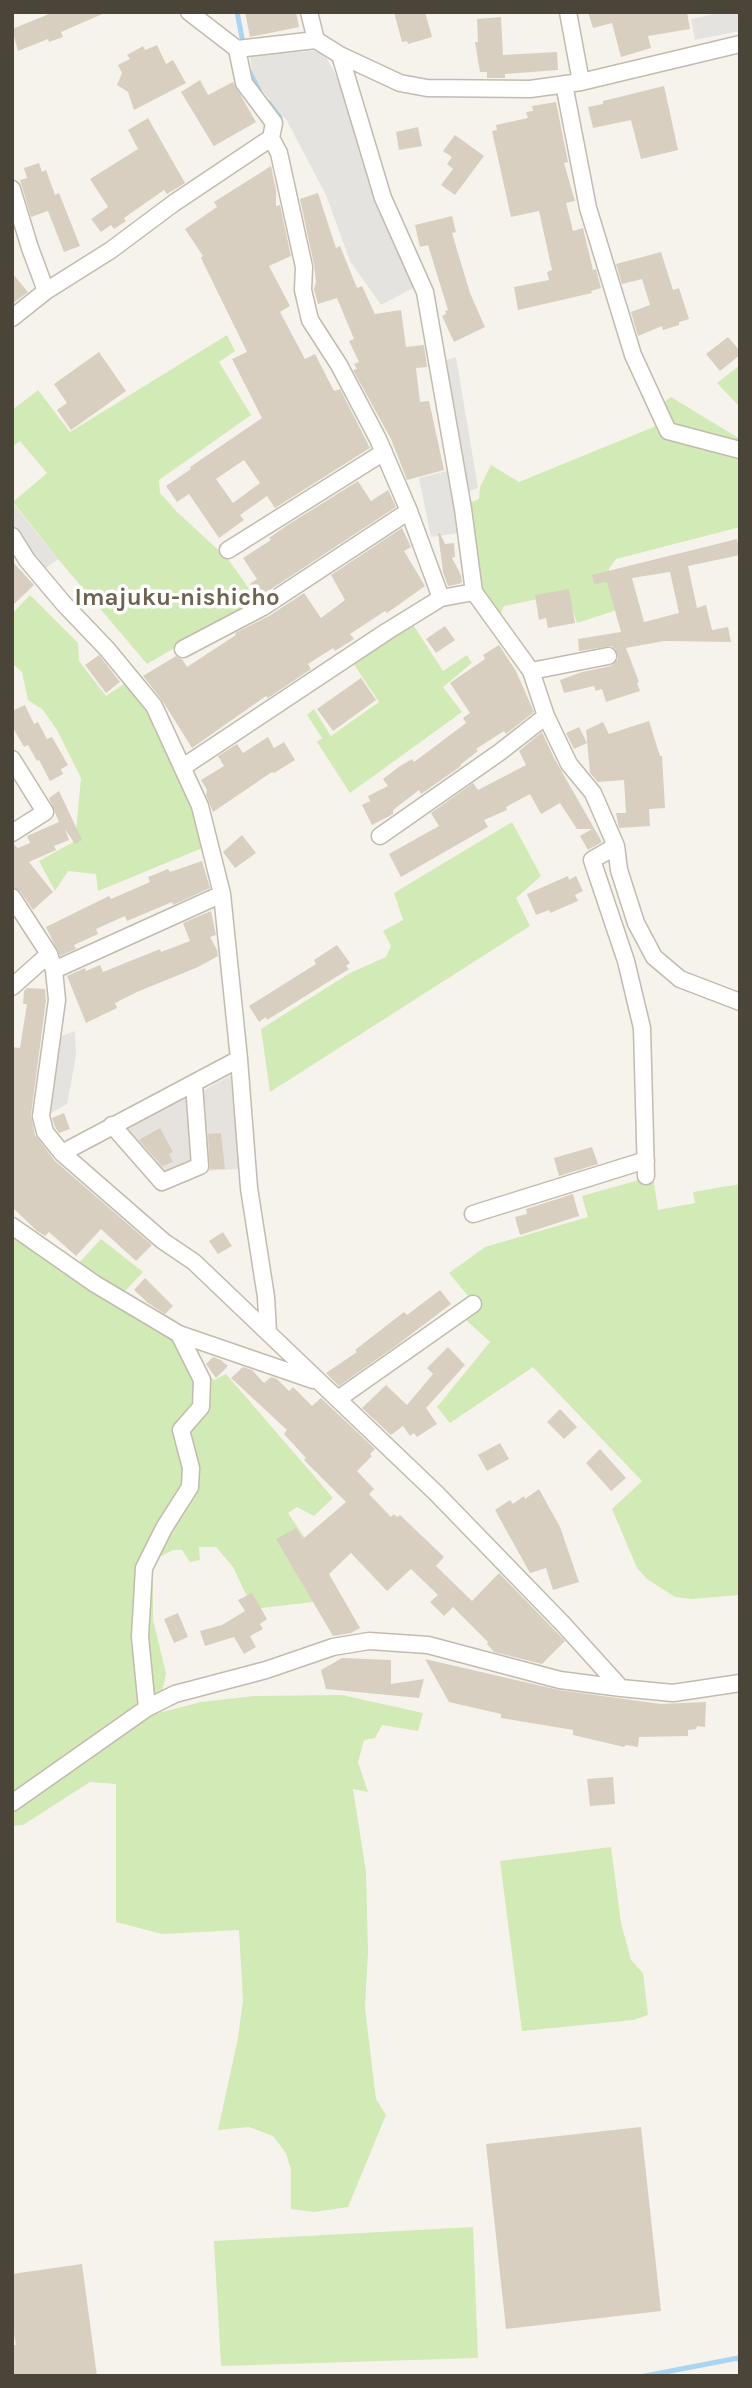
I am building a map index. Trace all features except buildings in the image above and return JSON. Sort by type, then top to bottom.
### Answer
[{"type":"street","points":[[190,12],[237,49],[244,83],[274,123],[271,138],[279,153],[304,267],[303,290],[310,320],[339,365],[384,453],[441,598]]},
{"type":"street","points":[[309,12],[316,40]]},
{"type":"street","points":[[568,12],[582,82]]},
{"type":"street","points":[[237,49],[316,40],[340,55],[400,83],[427,88],[530,89],[582,82],[740,44]]},
{"type":"street","points":[[340,55],[383,198],[425,292],[463,509],[474,592],[531,671],[545,716],[569,764],[593,793],[616,846],[619,870],[636,922],[654,957],[680,979],[740,1002]]},
{"type":"street","points":[[564,84],[588,208],[633,355],[668,430],[740,450]]},
{"type":"street","points":[[12,318],[46,291],[111,250],[174,203],[271,138]]},
{"type":"street","points":[[12,189],[46,291]]},
{"type":"street","points":[[228,550],[384,453]]},
{"type":"street","points":[[183,649],[263,607],[409,511]]},
{"type":"street","points":[[12,536],[34,569],[107,649],[154,706],[200,806],[222,894],[249,1188],[266,1297],[268,1332]]},
{"type":"street","points":[[183,767],[441,598],[474,592]]},
{"type":"street","points":[[531,671],[608,656]]},
{"type":"street","points":[[380,836],[500,752],[545,716]]},
{"type":"street","points":[[12,759],[45,812],[12,833]]},
{"type":"street","points":[[473,1214],[646,1168],[642,1028],[626,961],[592,860],[616,846]]},
{"type":"street","points":[[12,987],[52,962],[222,894]]},
{"type":"street","points":[[12,897],[52,962],[57,1000],[41,1116],[45,1132],[62,1153],[163,1241],[194,1262],[436,1493],[621,1688]]},
{"type":"street","points":[[62,1153],[239,1059]]},
{"type":"street","points":[[112,1125],[162,1182],[200,1166],[194,1085]]},
{"type":"street","points":[[12,1226],[95,1284],[179,1334],[316,1380]]},
{"type":"street","points":[[338,1399],[473,1304]]},
{"type":"street","points":[[147,1707],[140,1637],[144,1568],[163,1528],[190,1487],[191,1468],[181,1430],[201,1407],[202,1380],[179,1334]]},
{"type":"street","points":[[12,1803],[147,1707],[176,1694],[266,1670],[333,1647],[369,1641],[429,1645],[560,1680],[621,1688],[673,1693],[740,1683]]},
{"type":"shaded area","points":[[723,12],[740,12],[740,31],[695,40],[691,19]]},
{"type":"shaded area","points":[[322,50],[345,92],[415,287],[381,305],[350,261],[326,195],[287,121],[261,89],[252,73],[250,56]]},
{"type":"shaded area","points":[[456,357],[478,488],[467,492],[444,361]]},
{"type":"shaded area","points":[[451,470],[459,533],[431,537],[419,478]]},
{"type":"shaded area","points":[[12,502],[58,559],[43,570],[12,529]]},
{"type":"shaded area","points":[[75,1031],[76,1056],[67,1104],[46,1116],[56,1038]]},
{"type":"shaded area","points":[[229,1076],[235,1078],[239,1169],[205,1171],[203,1091]]},
{"type":"shaded area","points":[[189,1097],[194,1160],[163,1176],[124,1127]]},
{"type":"green space","points":[[227,335],[235,351],[219,362],[251,415],[159,480],[160,493],[228,559],[257,600],[147,664],[13,502],[47,473],[20,441],[12,447],[12,410],[38,390],[70,432]]},
{"type":"green space","points":[[740,365],[740,407],[717,383]]},
{"type":"green space","points":[[671,397],[740,439],[740,527],[616,559],[609,569],[617,610],[577,623],[567,593],[504,606],[498,620],[478,590],[467,504],[479,499],[480,487],[491,465],[519,482],[661,424],[655,409]]},
{"type":"green space","points":[[30,595],[78,643],[79,661],[106,696],[127,682],[150,709],[185,779],[205,847],[98,891],[96,874],[68,871],[55,891],[39,861],[75,841],[81,778],[57,730],[43,710],[28,700],[22,672],[12,663],[12,614]]},
{"type":"green space","points":[[412,623],[443,671],[467,655],[472,663],[443,687],[462,712],[350,793],[317,742],[322,738],[307,715],[314,709],[331,736],[379,702],[353,663]]},
{"type":"green space","points":[[512,822],[541,876],[516,898],[530,926],[270,1092],[261,1029],[350,973],[386,957],[391,946],[383,931],[403,920],[394,893]]},
{"type":"green space","points":[[653,1176],[658,1210],[695,1203],[693,1192],[740,1184],[740,1595],[692,1599],[675,1597],[647,1579],[637,1568],[612,1509],[642,1481],[533,1367],[450,1423],[437,1407],[490,1342],[465,1319],[478,1308],[449,1273],[485,1247],[588,1217],[582,1196]]},
{"type":"green space","points":[[12,1219],[76,1266],[101,1239],[143,1272],[125,1291],[214,1380],[226,1374],[333,1498],[314,1516],[297,1507],[288,1513],[309,1544],[313,1602],[253,1609],[233,1567],[216,1547],[199,1547],[200,1560],[190,1562],[182,1550],[173,1550],[153,1560],[153,1620],[166,1673],[158,1713],[201,1702],[254,1696],[342,1695],[423,1713],[418,1731],[382,1725],[375,1738],[364,1740],[358,1762],[368,1792],[353,1789],[366,1872],[368,1952],[365,2008],[376,2099],[386,2115],[348,2207],[314,2212],[291,2209],[291,2170],[286,2153],[273,2136],[249,2127],[218,2130],[238,2038],[243,2001],[239,1930],[162,1934],[116,1922],[116,1784],[90,1782],[23,1825],[12,1826]]},
{"type":"green space","points":[[611,1847],[621,1923],[631,1960],[643,1973],[648,2015],[633,2020],[522,2031],[500,1861]]},
{"type":"green space","points":[[473,2227],[478,2358],[221,2366],[214,2241]]},
{"type":"waterway","points":[[237,12],[244,48]]},
{"type":"waterway","points":[[249,71],[259,90]]},
{"type":"waterway","points":[[269,103],[280,117]]},
{"type":"waterway","points":[[645,2376],[738,2358],[740,2361]]},
{"type":"district","name":"Imajuku-nishicho","points":[[177,598]]}]
